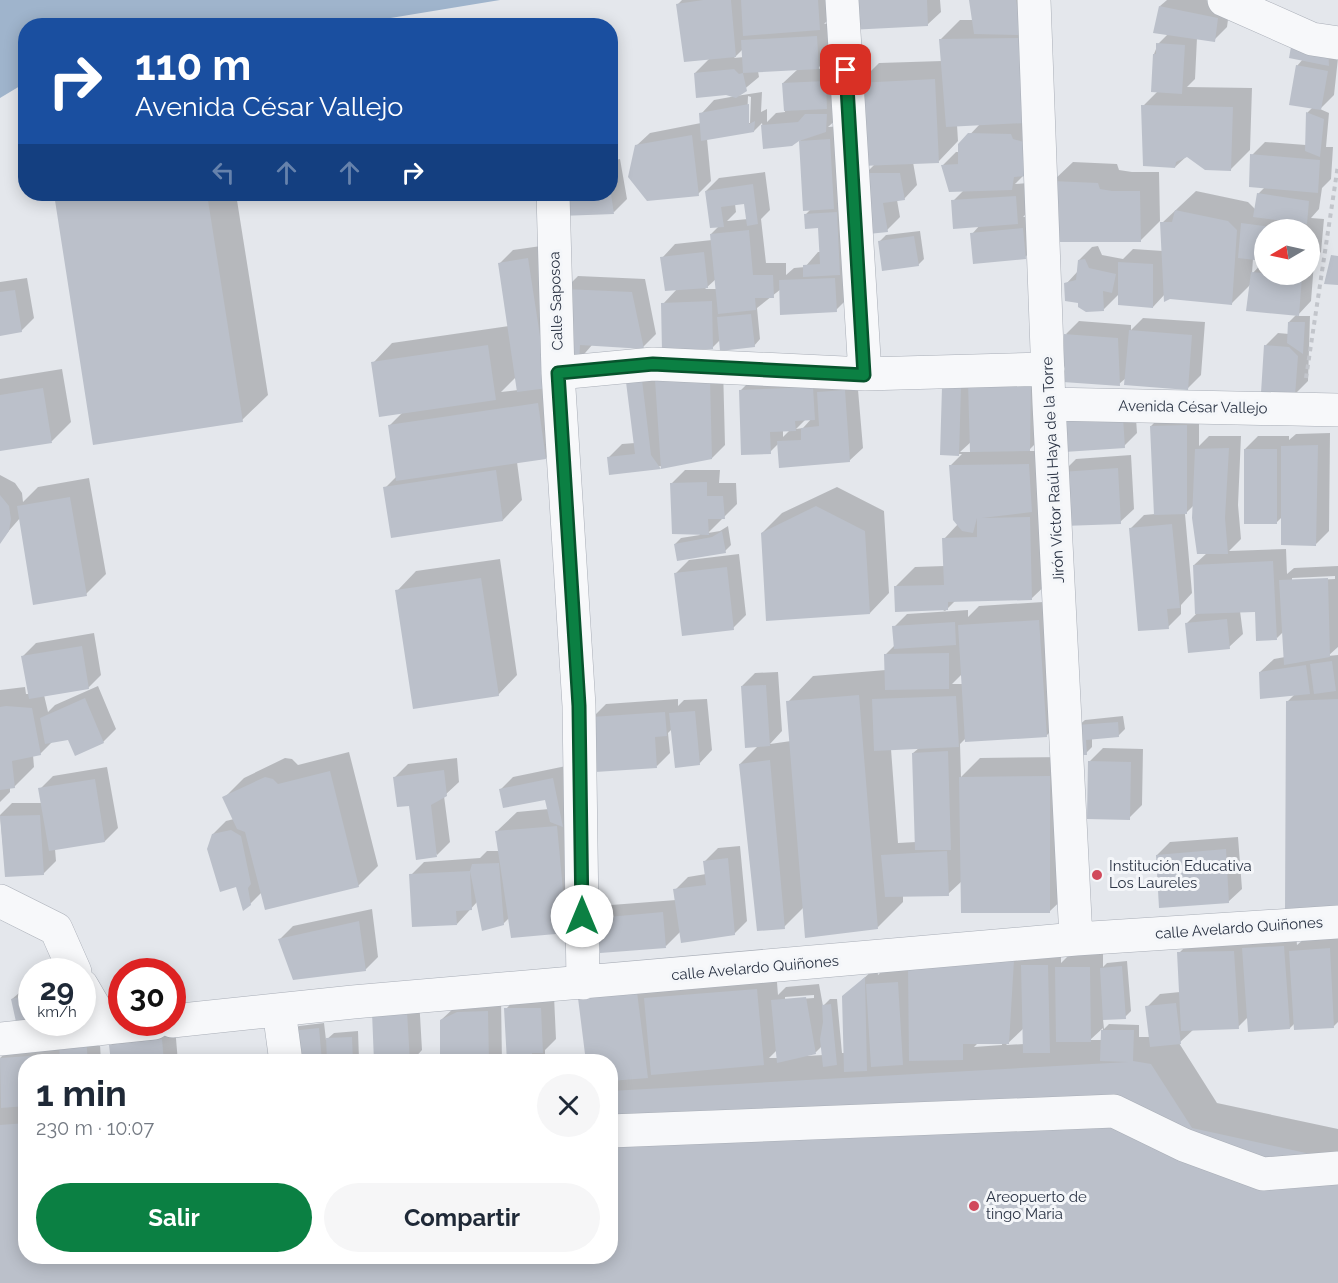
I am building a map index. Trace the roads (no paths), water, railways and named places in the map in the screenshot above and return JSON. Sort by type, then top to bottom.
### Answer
[{"type":"street","points":[[842,0],[864,375]]},
{"type":"street","name":"Jirón Víctor Raúl Haya de la Torre","points":[[1034,0],[1049,404],[1076,939]]},
{"type":"street","points":[[1224,0],[1312,39],[1338,43]]},
{"type":"street","name":"Calle Saposoa","points":[[553,201],[558,373],[579,706],[583,983]]},
{"type":"street","points":[[558,373],[653,364],[864,375],[1048,369]]},
{"type":"street","name":"Avenida César Vallejo","points":[[1049,404],[1338,410]]},
{"type":"street","points":[[0,901],[56,929],[69,958]]},
{"type":"street","name":"calle Avelardo Quiñones","points":[[186,1020],[1076,939],[1338,922]]},
{"type":"street","points":[[96,1010],[99,1029]]},
{"type":"street","points":[[279,1010],[285,1054]]},
{"type":"street","points":[[0,1039],[108,1028]]},
{"type":"street","points":[[618,1131],[1114,1111],[1184,1145],[1263,1174],[1338,1168]]},
{"type":"water","points":[[0,0],[500,0],[391,18],[18,18],[18,87],[0,98]]},
{"type":"place","name":"Institución Educativa Los Laureles","points":[[1097,875]]},
{"type":"place","name":"Areopuerto de tingo Maria","points":[[974,1206]]}]
